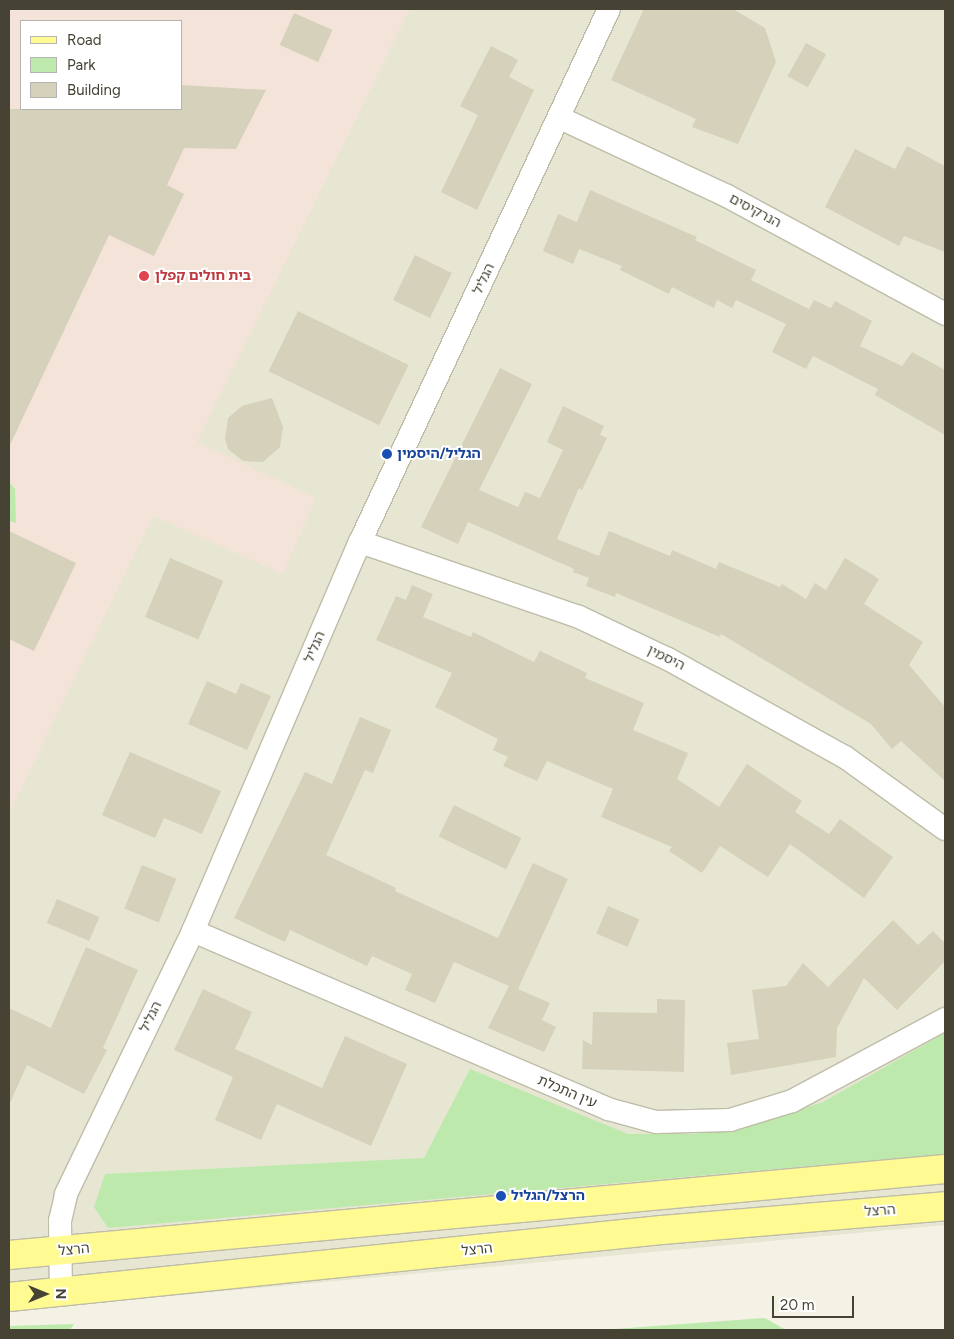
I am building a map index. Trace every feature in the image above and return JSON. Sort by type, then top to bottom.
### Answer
[{"type":"main road","name":"הרצל","points":[[9,1255],[615,1197],[945,1169]]},
{"type":"main road","name":"הרצל","points":[[9,1297],[61,1294],[662,1230],[945,1206]]},
{"type":"street","name":"הגליל","points":[[61,1294],[60,1221],[66,1194],[193,931],[360,542],[560,118],[609,9]]},
{"type":"street","name":"הנרקיסים","points":[[560,118],[728,196],[945,314]]},
{"type":"street","name":"היסמין","points":[[360,542],[579,617],[668,659],[845,757],[945,829]]},
{"type":"street","name":"עין התכלת","points":[[193,931],[608,1109],[656,1122],[730,1120],[792,1102],[945,1019]]},
{"type":"shaded area","points":[[9,9],[945,9],[945,1225],[9,1311]]},
{"type":"shaded area","name":"בית חולים קפלן","points":[[9,9],[410,9],[197,442],[316,498],[283,574],[153,516],[9,814]]},
{"type":"green space","points":[[9,482],[15,489],[16,523],[9,521]]},
{"type":"green space","points":[[945,1033],[945,1154],[108,1228],[94,1207],[105,1174],[424,1158],[470,1069],[628,1134],[693,1134],[760,1122],[823,1102]]},
{"type":"green space","points":[[765,1318],[786,1330],[601,1330]]},
{"type":"green space","points":[[74,1324],[70,1330],[9,1330],[9,1326]]},
{"type":"building","points":[[644,9],[733,9],[765,28],[776,62],[738,144],[692,127],[696,119],[611,80]]},
{"type":"building","points":[[294,13],[332,30],[318,62],[280,45]]},
{"type":"building","points":[[806,43],[826,54],[808,87],[788,76]]},
{"type":"building","points":[[491,46],[518,60],[509,77],[534,90],[477,210],[441,192],[478,115],[460,106]]},
{"type":"building","points":[[182,85],[266,90],[236,149],[184,148],[167,185],[184,194],[154,256],[109,235],[9,447],[9,109],[182,110]]},
{"type":"building","points":[[907,146],[945,166],[945,252],[904,236],[899,246],[825,207],[855,149],[895,169]]},
{"type":"building","points":[[590,190],[697,237],[695,240],[756,270],[751,280],[809,309],[814,300],[831,308],[835,301],[872,321],[860,346],[902,366],[912,352],[945,370],[945,435],[875,395],[878,389],[813,356],[806,369],[772,352],[786,324],[736,300],[732,308],[717,300],[714,308],[672,287],[669,294],[620,270],[622,266],[579,249],[573,264],[543,251],[558,214],[577,222]]},
{"type":"building","points":[[415,255],[452,273],[430,318],[393,300]]},
{"type":"building","points":[[298,311],[409,365],[379,425],[269,371]]},
{"type":"building","points":[[500,368],[532,384],[479,490],[518,507],[525,492],[540,498],[563,450],[547,442],[563,406],[604,426],[600,435],[607,438],[582,490],[579,488],[557,539],[599,556],[609,531],[670,556],[672,550],[716,569],[719,562],[780,587],[782,584],[806,599],[815,583],[826,590],[845,558],[879,579],[864,604],[923,642],[909,665],[945,707],[945,781],[901,741],[892,749],[871,724],[721,634],[720,637],[616,593],[615,597],[586,586],[589,578],[573,572],[574,569],[468,522],[458,544],[421,527]]},
{"type":"building","points":[[272,398],[283,427],[280,447],[263,462],[243,461],[228,449],[225,439],[228,418],[242,406]]},
{"type":"building","points":[[9,531],[76,563],[34,651],[9,639]]},
{"type":"building","points":[[170,558],[223,581],[198,640],[145,617]]},
{"type":"building","points":[[412,585],[433,594],[423,617],[471,637],[473,632],[534,662],[540,651],[587,673],[585,678],[644,703],[633,730],[688,753],[677,779],[719,807],[747,764],[802,801],[795,812],[829,834],[840,819],[893,857],[864,898],[790,844],[768,877],[720,846],[702,873],[669,851],[672,847],[601,817],[613,789],[547,761],[537,781],[503,766],[508,757],[493,750],[498,739],[435,707],[452,673],[376,640],[396,596],[406,600]]},
{"type":"building","points":[[207,681],[236,694],[241,683],[271,696],[247,750],[188,724]]},
{"type":"building","points":[[360,717],[391,730],[373,773],[365,770],[326,855],[396,888],[395,891],[498,938],[533,863],[568,879],[518,989],[550,1003],[542,1020],[556,1027],[544,1052],[488,1028],[509,986],[454,962],[435,1003],[405,990],[412,974],[372,956],[367,966],[290,930],[285,942],[234,918],[305,772],[332,784]]},
{"type":"building","points":[[130,752],[221,791],[202,834],[164,818],[155,838],[102,815]]},
{"type":"building","points":[[454,805],[521,838],[506,869],[439,836]]},
{"type":"building","points":[[142,865],[176,879],[159,922],[124,909]]},
{"type":"building","points":[[57,899],[99,917],[89,941],[47,923]]},
{"type":"building","points":[[608,906],[639,919],[628,947],[596,934]]},
{"type":"building","points":[[893,920],[918,945],[933,931],[945,943],[945,961],[897,1010],[864,978],[837,1028],[836,1057],[731,1075],[727,1043],[759,1039],[752,990],[786,986],[803,963],[828,987]]},
{"type":"building","points":[[86,947],[138,970],[103,1048],[107,1050],[84,1094],[27,1065],[9,1105],[9,1008],[51,1028]]},
{"type":"building","points":[[203,989],[252,1012],[235,1049],[322,1088],[345,1036],[407,1064],[371,1146],[277,1104],[261,1140],[215,1120],[233,1077],[174,1050]]},
{"type":"building","points":[[657,999],[685,1000],[684,1072],[582,1069],[583,1040],[592,1045],[593,1012],[657,1013]]},
{"type":"place","name":"בית חולים קפלן","points":[[144,276]]},
{"type":"place","name":"הגליל/היסמין","points":[[387,454]]},
{"type":"place","name":"הרצל/הגליל","points":[[501,1196]]}]
